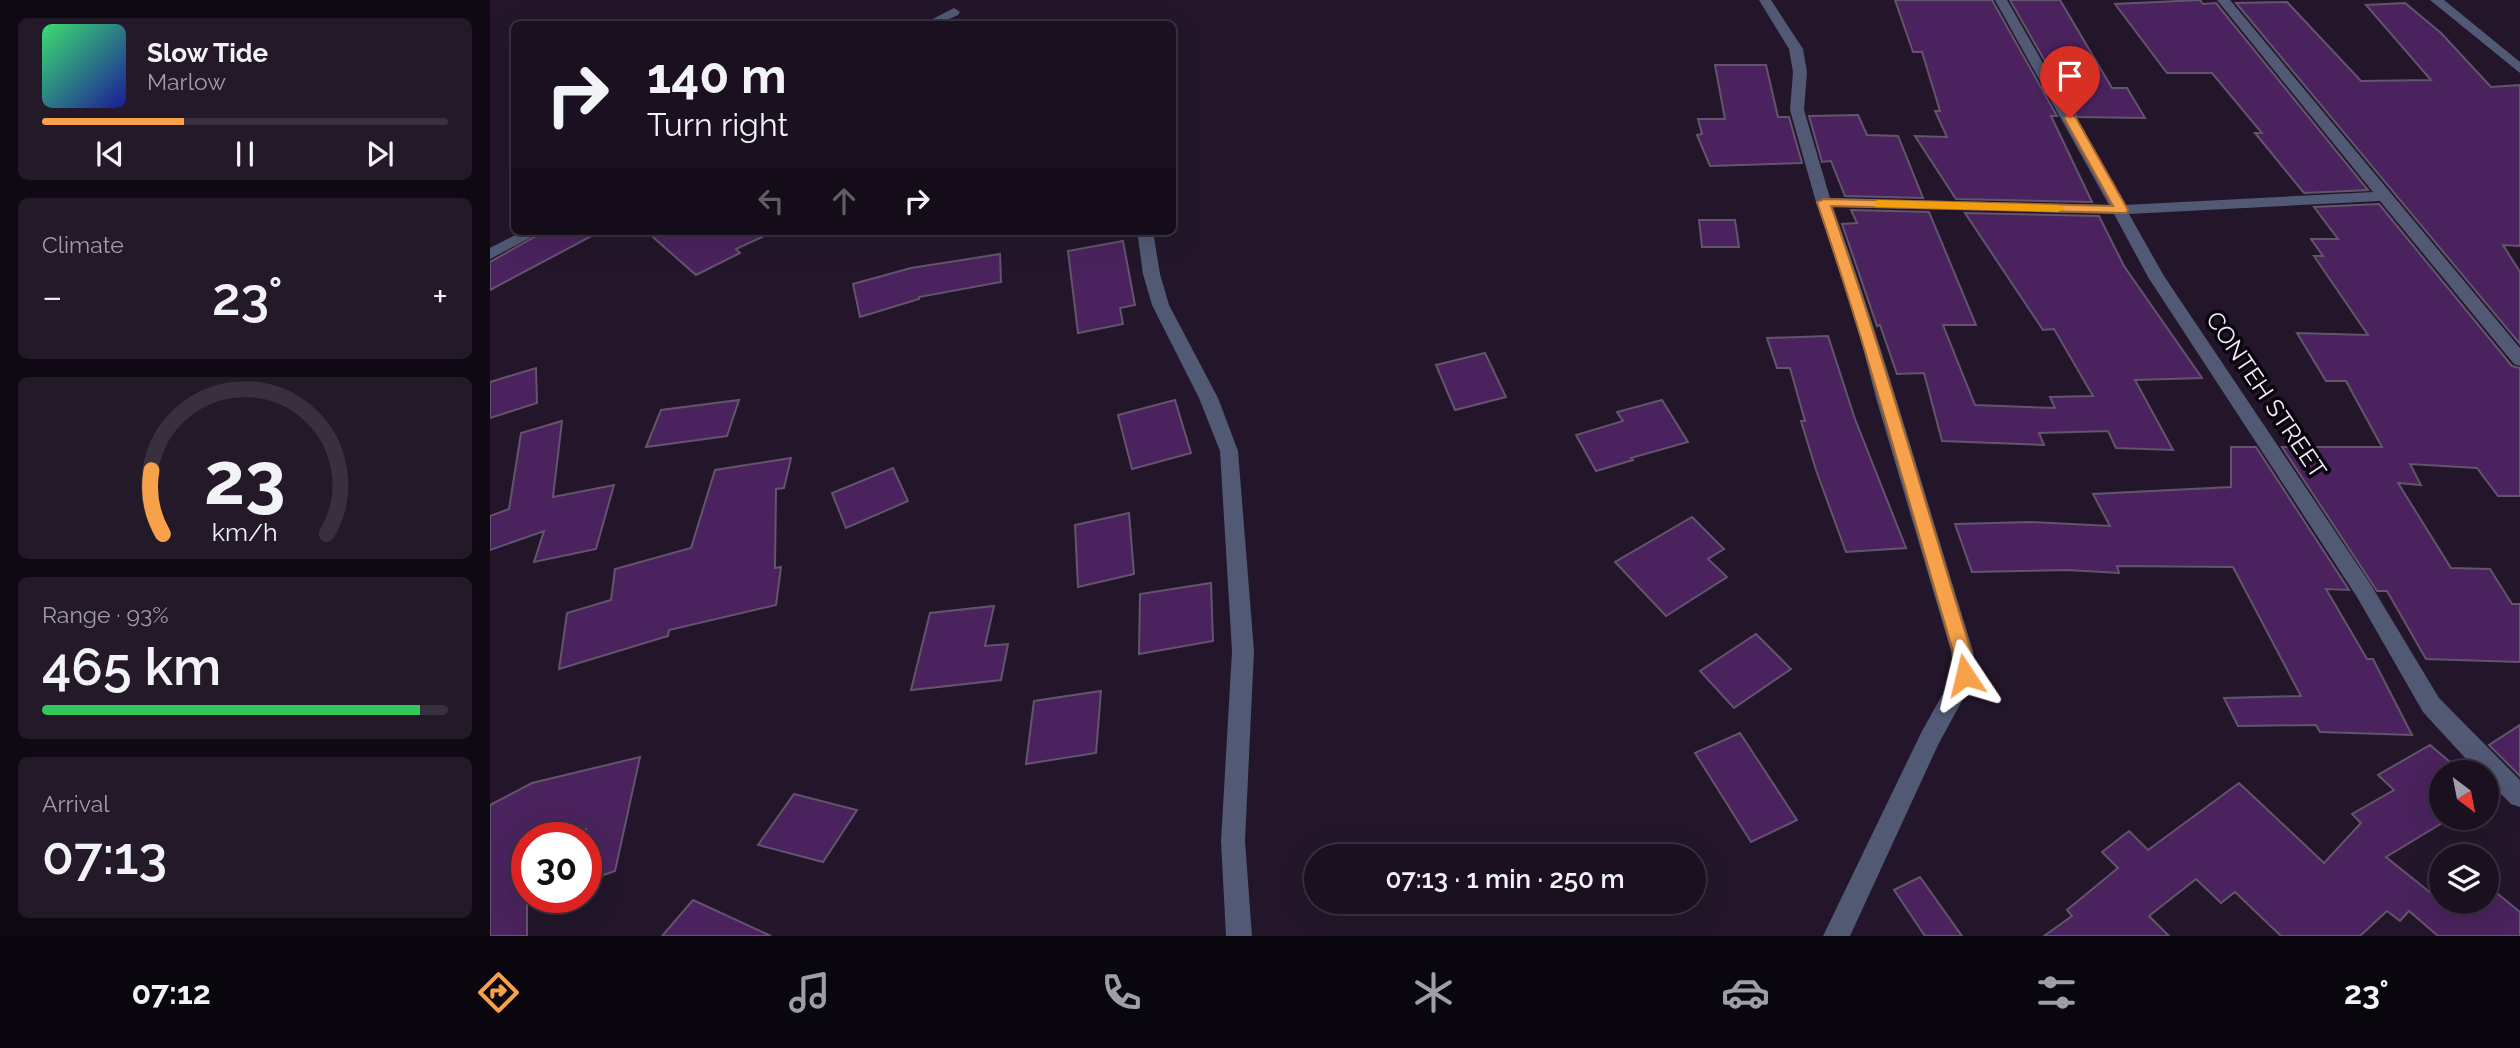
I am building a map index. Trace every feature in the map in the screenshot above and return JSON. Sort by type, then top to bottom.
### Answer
[{"type":"street","points":[[1765,0],[1796,49],[1800,72],[1797,110],[1824,202],[1865,321],[1885,398],[1962,651],[1965,675],[1930,738],[1836,936]]},
{"type":"street","name":"CONTEH STREET","points":[[2001,0],[2031,49],[2156,277],[2364,590],[2431,705],[2465,743],[2520,796]]},
{"type":"street","points":[[2223,0],[2520,360]]},
{"type":"street","points":[[2436,0],[2520,69]]},
{"type":"street","points":[[935,21],[954,12]]},
{"type":"street","points":[[1824,202],[2121,210],[2385,196]]},
{"type":"street","points":[[490,254],[527,235]]},
{"type":"street","points":[[1145,235],[1148,263],[1164,313],[1221,422],[1229,451],[1243,651],[1233,841],[1239,936]]},
{"type":"building","points":[[1895,0],[1992,0],[2057,116],[2051,116],[2092,202],[1956,199],[1915,136],[1947,137],[1935,111],[1940,111],[1922,52],[1913,52]]},
{"type":"building","points":[[2010,0],[2060,0],[2112,88],[2127,88],[2145,118],[2077,117]]},
{"type":"building","points":[[2200,0],[2203,4],[2216,3],[2368,190],[2304,193],[2255,133],[2262,133],[2212,73],[2167,73],[2115,4]]},
{"type":"building","points":[[2287,2],[2361,81],[2431,80],[2366,5],[2405,3],[2441,33],[2491,87],[2520,85],[2520,246],[2503,245],[2520,272],[2520,344],[2236,3]]},
{"type":"building","points":[[1715,65],[1766,65],[1778,117],[1789,117],[1802,163],[1710,166],[1697,135],[1702,134],[1698,119],[1725,119]]},
{"type":"building","points":[[1858,115],[1867,135],[1898,136],[1923,198],[1845,196],[1831,161],[1822,162],[1809,116]]},
{"type":"building","points":[[2379,204],[2512,366],[2520,368],[2520,496],[2498,496],[2477,468],[2410,464],[2421,485],[2398,483],[2451,568],[2490,569],[2512,604],[2520,604],[2520,662],[2426,659],[2387,591],[2377,591],[2282,447],[2382,447],[2346,381],[2326,381],[2297,333],[2368,335],[2314,256],[2323,256],[2311,239],[2338,239],[2314,207]]},
{"type":"building","points":[[1851,210],[1929,212],[1976,325],[1943,325],[1975,405],[2055,408],[2050,397],[2093,396],[2054,329],[2043,330],[1965,213],[2099,216],[2124,266],[2202,378],[2135,380],[2173,450],[2116,448],[2108,431],[2039,433],[2044,445],[1942,441],[1924,373],[1897,374],[1880,325],[1877,326],[1842,224],[1857,223]]},
{"type":"building","points":[[1699,220],[1735,220],[1739,247],[1702,247]]},
{"type":"building","points":[[538,235],[593,235],[490,290],[490,262]]},
{"type":"building","points":[[651,235],[766,235],[736,249],[740,253],[696,275]]},
{"type":"building","points":[[1123,241],[1135,305],[1120,308],[1123,324],[1078,333],[1068,251]]},
{"type":"building","points":[[1000,254],[1001,282],[919,297],[860,317],[853,284],[911,268]]},
{"type":"building","points":[[1828,336],[1855,419],[1906,548],[1846,552],[1801,421],[1805,421],[1790,368],[1777,368],[1767,338]]},
{"type":"building","points":[[1485,353],[1506,397],[1455,410],[1436,365]]},
{"type":"building","points":[[536,368],[537,403],[490,418],[490,382]]},
{"type":"building","points":[[739,400],[727,436],[646,447],[661,410]]},
{"type":"building","points":[[1175,400],[1191,453],[1132,469],[1118,415]]},
{"type":"building","points":[[1662,400],[1688,442],[1596,471],[1576,435],[1623,421],[1617,412]]},
{"type":"building","points":[[562,421],[553,497],[614,485],[596,549],[534,562],[544,531],[490,550],[490,516],[509,509],[521,433]]},
{"type":"building","points":[[2231,447],[2256,447],[2349,590],[2326,589],[2367,659],[2373,659],[2412,735],[2320,732],[2316,725],[2238,726],[2224,698],[2301,696],[2233,567],[2117,566],[2119,573],[2067,570],[1972,572],[1955,524],[2031,522],[2110,526],[2093,494],[2231,487]]},
{"type":"building","points":[[791,458],[784,488],[776,489],[775,568],[781,567],[776,605],[669,630],[668,636],[559,669],[567,613],[611,600],[615,569],[691,548],[715,470]]},
{"type":"building","points":[[893,468],[908,501],[846,528],[832,493]]},
{"type":"building","points":[[1129,513],[1134,574],[1078,587],[1075,525]]},
{"type":"building","points":[[1692,517],[1724,549],[1708,559],[1727,577],[1666,616],[1615,562]]},
{"type":"building","points":[[1211,583],[1213,641],[1139,654],[1140,594]]},
{"type":"building","points":[[994,606],[985,646],[1008,644],[1001,680],[911,690],[930,613]]},
{"type":"building","points":[[1756,634],[1791,669],[1734,708],[1700,671]]},
{"type":"building","points":[[1101,691],[1096,753],[1026,764],[1034,701]]},
{"type":"building","points":[[2520,725],[2520,776],[2489,745]]},
{"type":"building","points":[[1740,733],[1797,820],[1751,842],[1695,753]]},
{"type":"building","points":[[2430,745],[2448,760],[2429,760],[2431,830],[2386,857],[2429,892],[2429,914],[2499,914],[2499,895],[2520,912],[2520,936],[2438,936],[2409,911],[2400,921],[2387,911],[2360,936],[2281,936],[2235,892],[2221,903],[2196,879],[2149,916],[2169,936],[2044,936],[2072,916],[2067,910],[2118,868],[2102,852],[2129,831],[2148,850],[2239,783],[2324,863],[2361,823],[2352,814],[2394,790],[2378,775]]},
{"type":"building","points":[[640,757],[615,871],[602,875],[602,822],[511,822],[511,913],[527,913],[527,936],[490,936],[490,805],[532,783]]},
{"type":"building","points":[[794,794],[857,810],[823,862],[758,845]]},
{"type":"building","points":[[1920,877],[1962,936],[1925,936],[1894,890]]},
{"type":"building","points":[[693,900],[771,936],[662,936]]},
{"type":"slow traffic","points":[[1879,204],[2058,208]]},
{"type":"route","points":[[1965,675],[1962,651],[1885,398],[1865,321],[1824,202],[2121,210],[2070,118]]}]
